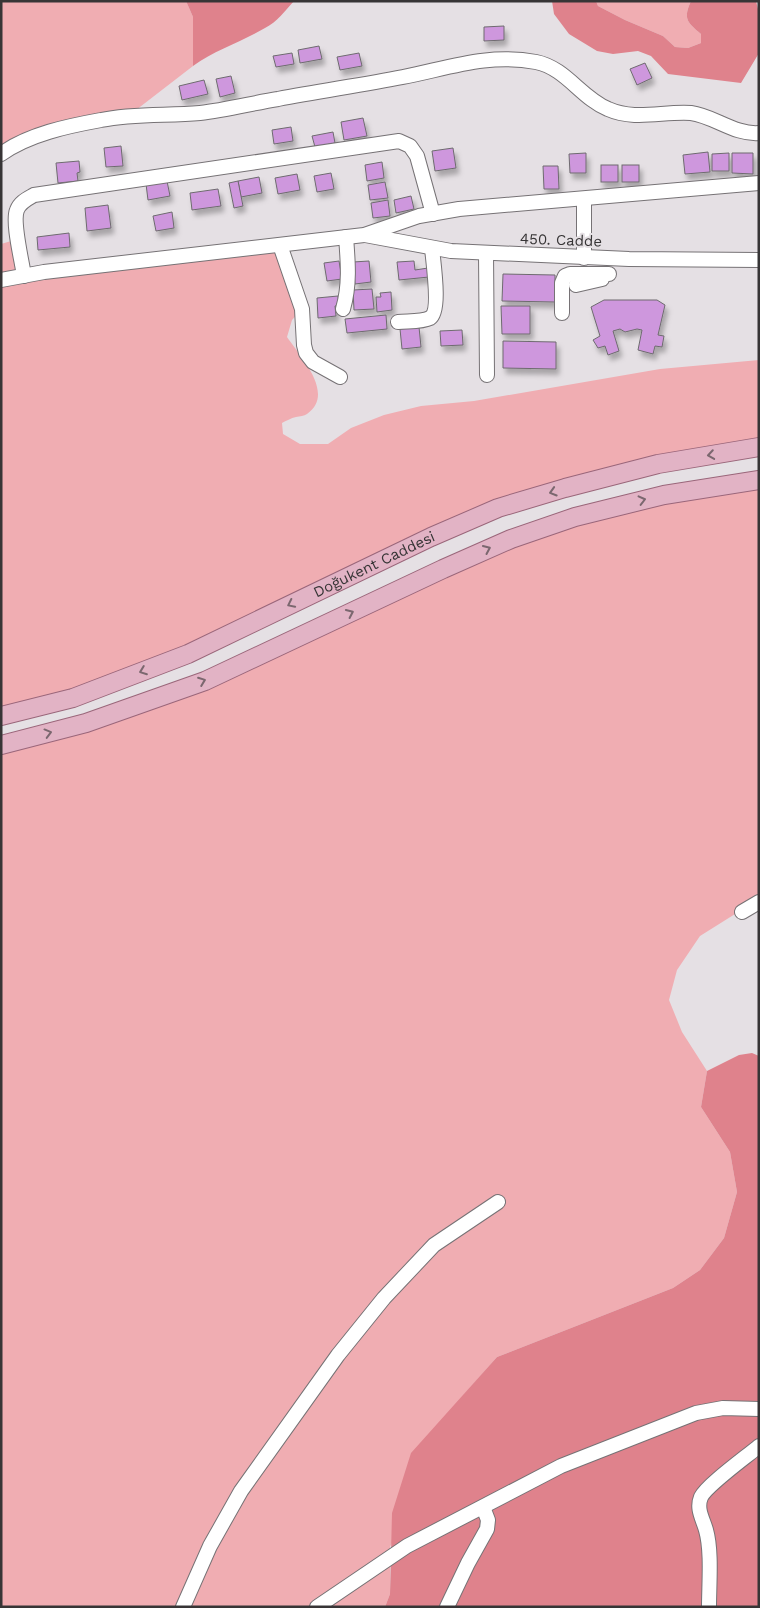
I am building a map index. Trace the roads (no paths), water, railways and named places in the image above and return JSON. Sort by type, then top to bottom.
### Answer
[{"type":"main road","name":"Doğukent Caddesi","points":[[1,716],[73,698],[188,654],[431,537],[498,508],[565,488],[658,464],[759,447]]},
{"type":"main road","points":[[1,745],[86,722],[205,681],[511,539],[575,517],[664,495],[759,480]]},
{"type":"street","points":[[1,154],[15,144],[35,136],[103,119],[201,113],[405,76],[472,60],[509,59],[538,62],[561,72],[587,96],[607,109],[626,115],[690,113],[710,118],[737,130],[753,134],[759,133]]},
{"type":"street","points":[[24,276],[16,211],[22,201],[34,195],[399,141],[410,146],[417,156],[433,214]]},
{"type":"street","points":[[1,280],[364,235],[419,216],[459,209],[759,183]]},
{"type":"street","points":[[584,199],[584,258]]},
{"type":"street","name":"450. Cadde","points":[[364,235],[451,252],[584,258],[759,260]]},
{"type":"street","points":[[343,309],[348,292],[349,272],[346,237]]},
{"type":"street","points":[[280,245],[302,309],[306,353],[313,362],[340,376]]},
{"type":"street","points":[[398,322],[427,319],[433,316],[436,294],[432,248]]},
{"type":"street","points":[[486,253],[487,375]]},
{"type":"street","points":[[576,285],[604,278],[609,274],[610,258]]},
{"type":"street","points":[[562,313],[562,283],[565,276],[570,274],[609,274]]},
{"type":"street","points":[[742,912],[759,902]]},
{"type":"street","points":[[183,1607],[210,1546],[241,1491],[338,1355],[390,1291],[434,1245],[498,1202]]},
{"type":"street","points":[[317,1607],[406,1546],[561,1466],[696,1414],[722,1408],[759,1409]]},
{"type":"street","points":[[709,1607],[708,1548],[706,1531],[700,1511],[700,1501],[708,1488],[759,1446]]},
{"type":"street","points":[[447,1607],[487,1529],[488,1520],[483,1507]]}]
